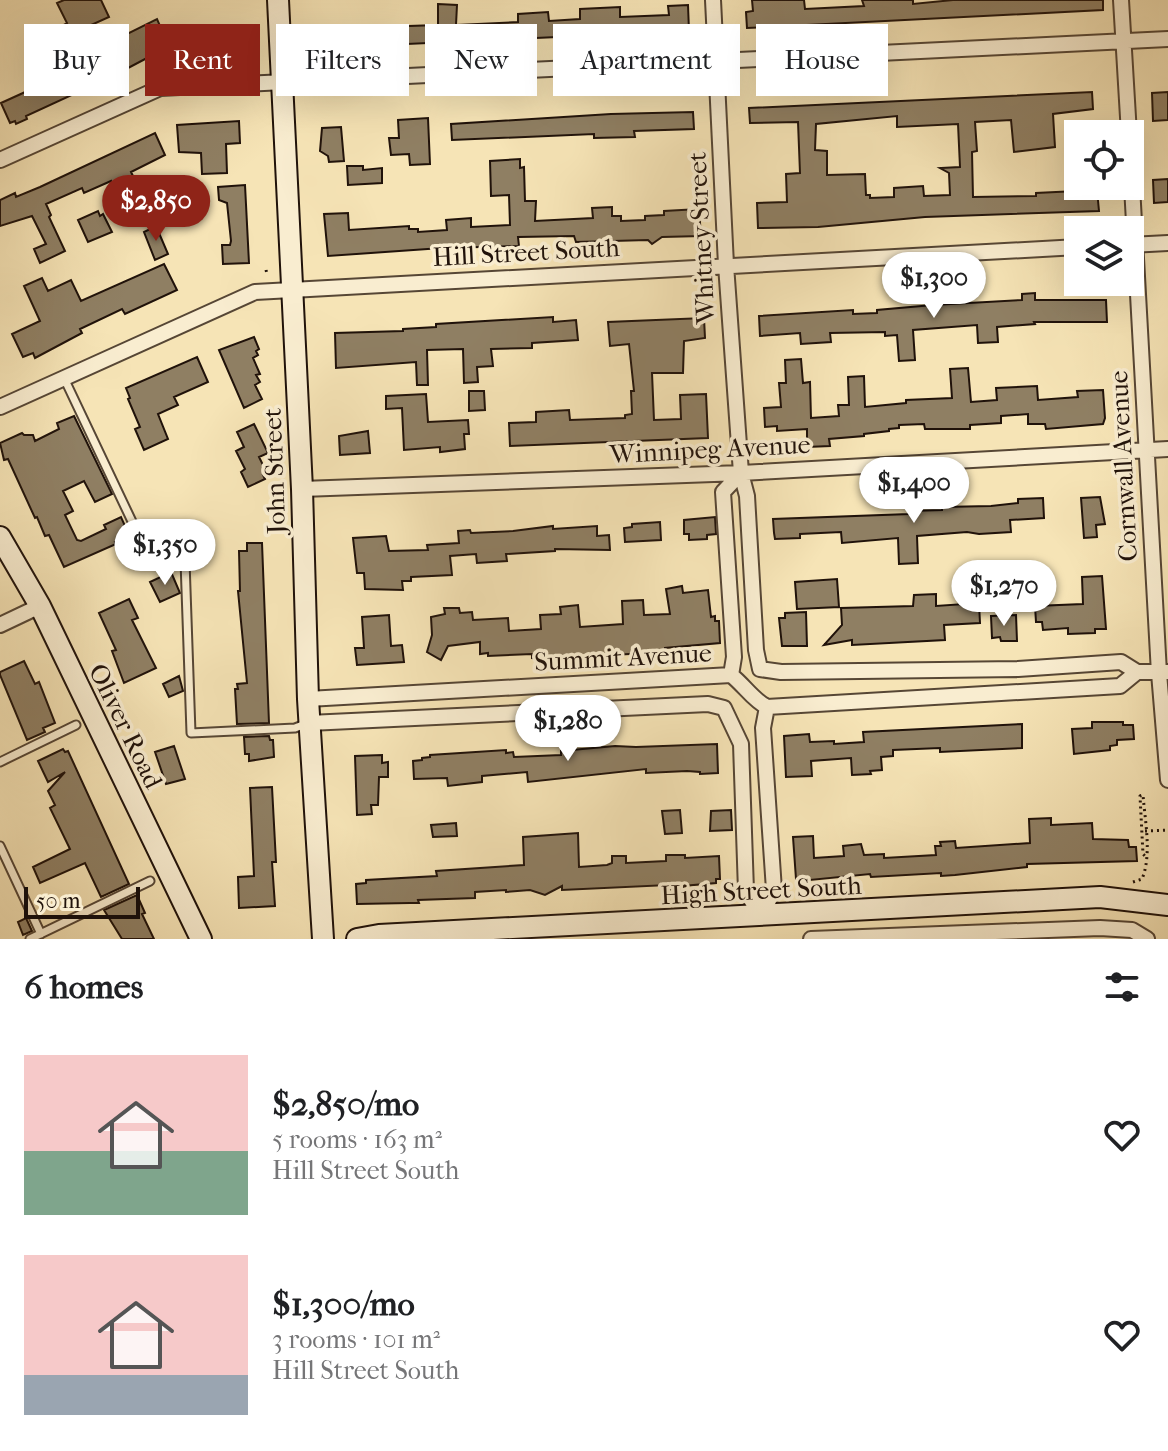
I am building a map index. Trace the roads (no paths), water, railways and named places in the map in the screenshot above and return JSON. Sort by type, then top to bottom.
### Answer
[{"type":"main road","name":"John Street","points":[[278,0],[279,24]]},
{"type":"main road","name":"John Street","points":[[282,96],[302,489],[309,723],[323,939]]},
{"type":"main road","name":"Oliver Road","points":[[0,537],[40,606],[201,939]]},
{"type":"main road","name":"High Street South","points":[[357,939],[379,935],[1100,897],[1168,905]]},
{"type":"street","name":"Whitney Street","points":[[713,0],[714,24]]},
{"type":"street","points":[[1121,0],[1128,120]]},
{"type":"street","points":[[740,59],[1168,39]]},
{"type":"street","points":[[409,75],[553,68]]},
{"type":"street","points":[[0,160],[160,88],[276,81]]},
{"type":"street","name":"Whitney Street","points":[[718,96],[741,473],[747,496],[756,650],[760,669],[781,672],[1018,669]]},
{"type":"street","points":[[1144,244],[1168,243]]},
{"type":"street","name":"Hill Street South","points":[[0,407],[255,292],[1064,248]]},
{"type":"street","name":"Cornwall Avenue","points":[[1136,296],[1168,780]]},
{"type":"street","name":"Winnipeg Avenue","points":[[302,489],[741,473],[1168,449]]},
{"type":"street","name":"Summit Avenue","points":[[308,699],[731,675],[734,657],[723,492],[741,473]]},
{"type":"street","points":[[0,625],[40,606]]},
{"type":"street","points":[[1019,692],[1018,669],[1121,662],[1137,672],[1163,673]]},
{"type":"street","points":[[731,675],[744,685],[757,702],[767,707],[1120,686],[1137,672]]},
{"type":"street","name":"Summit Avenue","points":[[309,723],[708,704],[724,708],[741,744],[746,891],[761,917]]},
{"type":"street","points":[[761,917],[774,890],[763,728],[767,707]]},
{"type":"street","points":[[811,939],[1100,928],[1132,930],[1147,939]]},
{"type":"lane","points":[[64,378],[146,551],[185,561],[191,733],[295,728],[309,723]]},
{"type":"lane","points":[[0,762],[76,725]]},
{"type":"lane","points":[[0,846],[41,934]]},
{"type":"lane","points":[[30,939],[150,881]]}]
